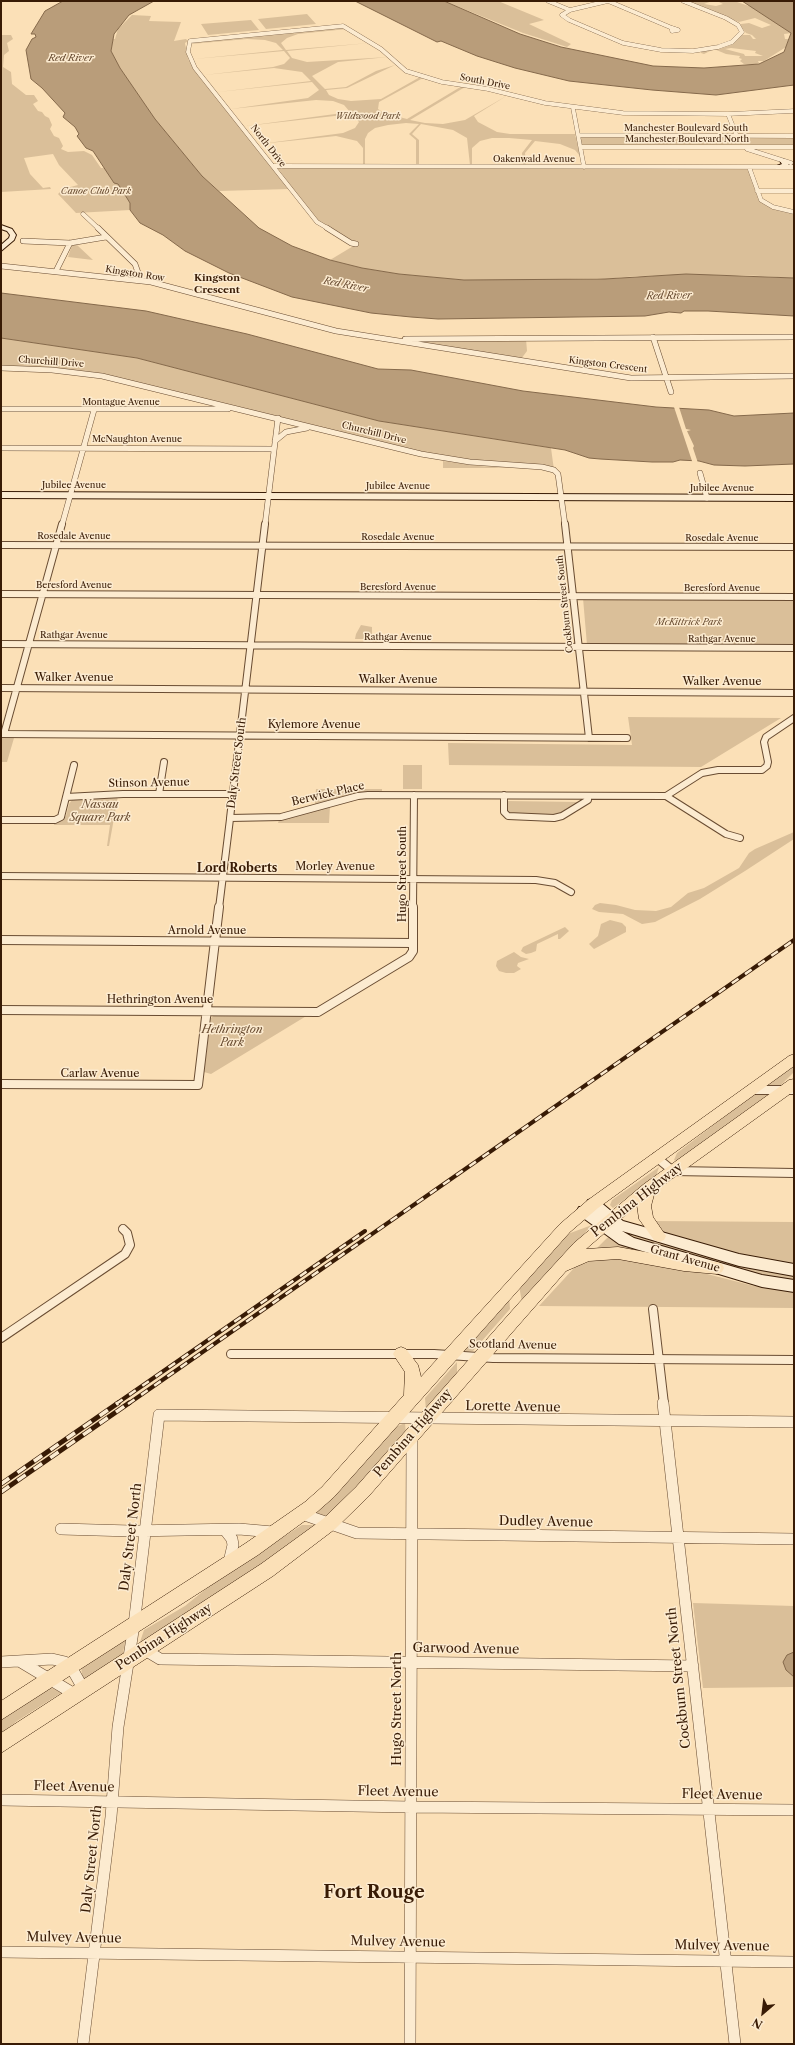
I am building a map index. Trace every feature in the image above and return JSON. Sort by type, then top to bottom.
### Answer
[{"type":"main road","points":[[779,167],[787,164],[783,161]]},
{"type":"main road","points":[[1,227],[10,230],[13,235],[12,239],[1,249]]},
{"type":"main road","name":"Jubilee Avenue","points":[[1,495],[794,498]]},
{"type":"main road","name":"Pembina Highway","points":[[1,1711],[276,1533],[302,1514],[328,1492],[542,1251],[588,1208],[656,1157],[794,1059]]},
{"type":"main road","name":"Pembina Highway","points":[[1,1744],[286,1557],[329,1524],[362,1492],[412,1435],[418,1419],[479,1357],[557,1270],[607,1221],[649,1188],[791,1088]]},
{"type":"main road","points":[[649,1188],[644,1206],[646,1219],[659,1236]]},
{"type":"main road","name":"Grant Avenue","points":[[588,1208],[607,1221],[619,1225],[739,1260],[794,1270]]},
{"type":"main road","name":"Grant Avenue","points":[[607,1221],[620,1237],[631,1243],[762,1280],[794,1286]]},
{"type":"main road","points":[[557,1270],[587,1255],[618,1253],[684,1265],[718,1268]]},
{"type":"main road","points":[[510,1287],[516,1306],[511,1322]]},
{"type":"main road","points":[[402,1354],[413,1370],[412,1398]]},
{"type":"street","points":[[548,1],[570,10]]},
{"type":"street","points":[[672,28],[608,1],[562,13],[563,16],[623,43],[652,49],[686,51],[713,48],[730,43],[742,32],[740,28],[731,20],[683,1]]},
{"type":"street","name":"South Drive","points":[[190,41],[343,26],[381,49],[406,71],[442,82],[488,89],[573,108],[623,113],[728,114],[794,111]]},
{"type":"street","name":"North Drive","points":[[190,41],[188,52],[196,68],[317,222],[351,243],[356,244]]},
{"type":"street","points":[[573,108],[584,167]]},
{"type":"street","points":[[728,114],[743,147],[794,166]]},
{"type":"street","name":"Manchester Boulevard South","points":[[578,135],[794,136]]},
{"type":"street","name":"Manchester Boulevard North","points":[[581,147],[794,147]]},
{"type":"street","name":"Oakenwald Avenue","points":[[274,166],[794,166]]},
{"type":"street","points":[[749,167],[759,197],[765,203],[794,212]]},
{"type":"street","points":[[757,191],[794,191]]},
{"type":"street","points":[[83,214],[135,264],[141,281]]},
{"type":"street","points":[[23,241],[70,243],[106,237]]},
{"type":"street","points":[[56,271],[70,243]]},
{"type":"street","name":"Kingston Row","points":[[1,266],[141,281],[336,331],[381,339]]},
{"type":"street","points":[[653,337],[671,392]]},
{"type":"street","points":[[381,339],[794,337]]},
{"type":"street","points":[[469,353],[475,338]]},
{"type":"street","name":"Kingston Crescent","points":[[381,339],[631,378],[668,379],[794,376]]},
{"type":"street","name":"Churchill Drive","points":[[1,368],[52,370],[102,376],[193,397],[415,453],[451,460],[486,464],[542,467],[554,470]]},
{"type":"street","points":[[186,410],[195,404],[196,401],[193,397]]},
{"type":"street","name":"Montague Avenue","points":[[1,409],[241,409]]},
{"type":"street","points":[[2,734],[17,688],[57,545],[82,448],[94,410]]},
{"type":"street","name":"Daly Street South","points":[[198,1086],[245,690],[258,596],[262,545],[278,418]]},
{"type":"street","points":[[275,440],[290,430],[309,428],[318,429]]},
{"type":"street","name":"McNaughton Avenue","points":[[1,448],[274,449]]},
{"type":"street","name":"Cockburn Street South","points":[[554,470],[558,474],[574,596],[588,738]]},
{"type":"street","points":[[700,473],[707,498]]},
{"type":"street","name":"Rosedale Avenue","points":[[1,544],[794,547]]},
{"type":"street","name":"Beresford Avenue","points":[[1,594],[794,597]]},
{"type":"street","name":"Rathgar Avenue","points":[[1,644],[794,648]]},
{"type":"street","name":"Walker Avenue","points":[[1,688],[794,693]]},
{"type":"street","points":[[740,838],[726,834],[666,796],[702,773],[718,770],[762,770],[767,766],[768,762],[764,742],[766,737],[794,718]]},
{"type":"street","name":"Kylemore Avenue","points":[[2,734],[627,738]]},
{"type":"street","points":[[159,794],[164,762]]},
{"type":"street","points":[[1,820],[55,820],[61,817],[74,765]]},
{"type":"street","name":"Stinson Avenue","points":[[66,798],[123,794],[233,794]]},
{"type":"street","name":"Hugo Street South","points":[[318,1012],[412,954],[414,795]]},
{"type":"street","points":[[504,795],[504,812],[508,816],[554,818],[562,816],[588,800],[588,796]]},
{"type":"street","name":"Berwick Place","points":[[230,819],[281,817],[358,796],[666,796]]},
{"type":"street","name":"Morley Avenue","points":[[1,876],[543,880],[555,883],[571,892]]},
{"type":"street","name":"Arnold Avenue","points":[[1,940],[413,943]]},
{"type":"street","name":"Hethrington Avenue","points":[[1,1010],[318,1012]]},
{"type":"street","name":"Carlaw Avenue","points":[[1,1084],[198,1086]]},
{"type":"street","points":[[749,1090],[791,1088]]},
{"type":"street","points":[[656,1157],[673,1171],[794,1173]]},
{"type":"street","points":[[1,1338],[117,1261],[125,1254],[130,1245],[127,1233],[123,1229]]},
{"type":"street","name":"Cockburn Street North","points":[[653,1308],[735,2044]]},
{"type":"street","name":"Scotland Avenue","points":[[231,1354],[402,1354],[479,1357],[794,1360]]},
{"type":"street","points":[[412,1398],[418,1419]]},
{"type":"street","name":"Lorette Avenue","points":[[159,1415],[794,1422]]},
{"type":"street","name":"Daly Street North","points":[[83,2044],[96,1953],[118,1727],[134,1624],[159,1415]]},
{"type":"street","name":"Hugo Street North","points":[[410,2044],[412,1435]]},
{"type":"street","name":"Dudley Avenue","points":[[302,1514],[357,1533],[412,1535],[794,1539]]},
{"type":"street","points":[[61,1529],[256,1530],[276,1533]]},
{"type":"street","points":[[225,1530],[232,1539],[233,1545],[228,1564]]},
{"type":"street","name":"Garwood Avenue","points":[[145,1650],[160,1659],[693,1666]]},
{"type":"street","points":[[1,1662],[52,1659],[65,1662],[71,1667],[80,1692]]},
{"type":"street","points":[[21,1662],[51,1679],[80,1692]]},
{"type":"street","name":"Fleet Avenue","points":[[1,1800],[411,1807],[794,1810]]},
{"type":"street","name":"Mulvey Avenue","points":[[1,1952],[794,1962]]},
{"type":"green space","points":[[444,1],[498,1],[544,20],[529,24],[571,44],[567,47],[523,33]]},
{"type":"green space","points":[[687,1],[712,1],[704,4],[716,6],[723,4],[717,1],[737,2],[752,7],[792,33],[784,34],[785,39],[789,39],[786,47],[764,61],[758,61],[759,63],[756,64],[744,64],[740,61],[742,59],[739,58],[740,56],[726,54],[714,49],[704,54],[701,53],[701,51],[734,42],[741,35],[750,35],[753,39],[756,39],[752,35],[746,33],[740,25],[741,24],[749,23],[762,28],[771,25],[755,18],[739,22]],"holes":[[[731,48],[756,51],[755,53],[763,56],[745,56],[744,54],[725,49]]]},
{"type":"green space","points":[[307,14],[316,24],[266,29],[258,19]]},
{"type":"green space","points":[[132,15],[151,16],[149,21],[181,22],[174,41],[186,39],[188,41],[185,43],[188,59],[198,75],[289,189],[219,191],[202,176],[155,119],[120,68],[111,51],[113,39],[115,39],[118,29]]},
{"type":"green space","points":[[251,20],[259,30],[208,35],[201,24]]},
{"type":"green space","name":"Wildwood Park","points":[[342,27],[347,29],[298,34],[287,38],[281,43],[286,50],[369,43],[287,51],[292,58],[307,62],[388,57],[338,62],[312,76],[325,89],[346,87],[376,71],[395,65],[347,88],[326,90],[329,95],[338,99],[351,101],[381,99],[420,77],[423,78],[379,102],[378,109],[384,113],[407,119],[462,86],[465,87],[410,120],[443,124],[465,120],[508,95],[474,116],[478,122],[497,132],[510,134],[575,134],[580,156],[575,150],[560,144],[535,141],[525,153],[526,165],[523,165],[522,153],[532,140],[492,138],[480,141],[472,148],[472,165],[470,165],[467,138],[453,130],[421,124],[412,134],[419,140],[419,165],[416,165],[416,140],[409,134],[419,124],[406,123],[375,128],[368,133],[365,139],[365,165],[363,165],[363,148],[357,141],[336,136],[260,144],[343,133],[355,128],[359,122],[352,114],[246,126],[350,112],[344,105],[333,101],[316,100],[231,109],[308,98],[319,90],[312,82],[218,92],[311,81],[302,72],[274,68],[204,75],[273,67],[284,64],[290,58],[284,51],[194,59],[283,50],[276,43],[265,40],[247,39],[191,44],[193,42]]},
{"type":"green space","name":"Canoe Club Park","points":[[1,35],[11,35],[13,39],[7,43],[9,51],[4,55],[3,67],[11,72],[12,84],[26,95],[34,95],[38,101],[33,104],[38,111],[42,112],[49,118],[52,125],[50,129],[54,136],[59,138],[63,146],[61,149],[68,152],[84,151],[92,155],[101,168],[105,168],[114,183],[118,184],[123,190],[130,203],[130,210],[76,213],[58,194],[63,189],[78,185],[59,165],[53,154],[24,158],[30,174],[43,188],[50,187],[51,189],[1,192]]},
{"type":"green space","points":[[578,135],[794,136],[794,147],[581,147]]},
{"type":"green space","points":[[277,167],[749,167],[759,197],[765,203],[794,212],[794,278],[744,275],[637,276],[605,279],[464,280],[399,274],[362,268],[330,260],[355,245],[317,222]]},
{"type":"green space","points":[[72,245],[77,245],[93,260],[68,257]]},
{"type":"green space","points":[[1,338],[137,358],[379,421],[551,448],[554,470],[439,458],[102,376],[1,368]]},
{"type":"green space","points":[[526,339],[527,351],[521,359],[409,342],[410,340]]},
{"type":"green space","points":[[443,461],[479,466],[510,468],[443,468]]},
{"type":"green space","name":"McKittrick Park","points":[[583,598],[794,599],[794,647],[587,645]]},
{"type":"green space","points":[[361,625],[372,627],[372,639],[355,639]]},
{"type":"green space","points":[[628,717],[781,718],[701,767],[449,765],[448,743],[632,745]]},
{"type":"green space","points":[[1,738],[14,738],[7,762],[1,762]]},
{"type":"green space","points":[[403,765],[422,765],[422,789],[403,789]]},
{"type":"green space","points":[[316,789],[382,789],[382,791],[352,794],[315,804]]},
{"type":"green space","name":"Nassau Square Park","points":[[118,796],[109,846],[107,846],[110,825],[54,825],[55,822],[66,816],[69,804],[72,800]]},
{"type":"green space","points":[[506,801],[580,802],[560,815],[509,814]]},
{"type":"green space","points":[[330,806],[329,823],[278,823],[279,820]]},
{"type":"green space","points":[[794,832],[794,839],[745,871],[700,899],[655,922],[642,924],[623,914],[599,912],[592,909],[595,905],[600,903],[635,910],[656,911],[671,907],[688,893],[704,888],[739,868],[749,853],[755,849]]},
{"type":"green space","points":[[610,920],[622,923],[626,927],[626,932],[594,949],[589,944],[598,936],[601,924]]},
{"type":"green space","points":[[565,927],[569,931],[560,939],[558,939],[558,934],[537,944],[536,951],[526,954],[521,951],[523,947]]},
{"type":"green space","points":[[514,952],[521,957],[529,959],[518,963],[517,966],[521,969],[514,973],[499,971],[496,966],[497,961]]},
{"type":"green space","name":"Hethrington Park","points":[[216,1014],[308,1015],[211,1074],[204,1072],[211,1018]]},
{"type":"green space","points":[[794,1066],[794,1072],[779,1087],[766,1086]]},
{"type":"green space","points":[[772,1092],[680,1159],[676,1161],[674,1160],[677,1153],[754,1094]]},
{"type":"green space","points":[[659,1167],[656,1176],[613,1208],[610,1205],[612,1200]]},
{"type":"green space","points":[[651,1221],[794,1222],[794,1266],[759,1260],[665,1234]]},
{"type":"green space","points":[[592,1225],[522,1302],[519,1286],[565,1235]]},
{"type":"green space","points":[[621,1231],[746,1266],[794,1275],[794,1280],[760,1274],[633,1239]]},
{"type":"green space","points":[[610,1235],[619,1244],[643,1252],[597,1248]]},
{"type":"green space","points":[[611,1257],[676,1266],[754,1286],[794,1290],[794,1308],[539,1306],[575,1267],[599,1258]]},
{"type":"green space","points":[[509,1296],[510,1309],[473,1351],[462,1351]]},
{"type":"green space","points":[[457,1362],[457,1375],[426,1411],[425,1398]]},
{"type":"green space","points":[[405,1423],[406,1434],[330,1518],[314,1513],[391,1429]]},
{"type":"green space","points":[[302,1525],[320,1525],[138,1648],[144,1630],[185,1606],[222,1576]]},
{"type":"green space","points":[[693,1603],[794,1606],[794,1687],[703,1688]]},
{"type":"green space","points":[[126,1638],[122,1657],[83,1681],[81,1667]]},
{"type":"green space","points":[[50,1687],[61,1693],[17,1721],[1,1735],[1,1719]]},
{"type":"water","name":"Red River","points":[[63,1],[154,1],[129,15],[114,34],[111,51],[120,68],[155,119],[202,176],[259,228],[292,246],[330,260],[362,268],[399,274],[464,280],[605,279],[686,274],[794,278],[794,316],[684,311],[681,313],[669,312],[645,316],[438,319],[411,317],[371,313],[292,297],[229,273],[185,251],[163,235],[140,223],[130,210],[130,203],[118,184],[114,183],[93,151],[86,148],[77,136],[79,134],[75,127],[63,117],[65,113],[42,88],[31,79],[26,50],[32,39],[36,37],[35,34],[31,34],[45,11]]},
{"type":"water","points":[[355,1],[444,1],[520,34],[561,47],[653,66],[704,68],[759,64],[784,52],[791,33],[742,1],[794,1],[794,85],[716,95],[569,81],[515,68],[477,56],[441,41],[437,42]]},
{"type":"water","points":[[1,293],[146,311],[247,334],[378,369],[411,370],[523,391],[656,407],[709,410],[734,416],[794,413],[794,464],[745,466],[714,465],[699,461],[680,460],[673,462],[652,462],[589,458],[565,450],[379,421],[137,358],[1,338]]},
{"type":"water","points":[[794,1652],[794,1677],[786,1670],[783,1662],[787,1655]]},
{"type":"pier","points":[[674,407],[679,407],[686,429],[691,430],[687,431],[694,446],[693,448],[698,463],[700,464],[693,464]]},
{"type":"railway","points":[[128,1404],[794,940]]},
{"type":"railway","points":[[116,1404],[365,1231]]},
{"type":"railway","points":[[1,1484],[118,1403]]},
{"type":"railway","points":[[1,1492],[129,1403]]},
{"type":"district","name":"Kingston Crescent","points":[[217,284]]},
{"type":"district","name":"Lord Roberts","points":[[237,869]]},
{"type":"district","name":"Fort Rouge","points":[[374,1893]]}]
